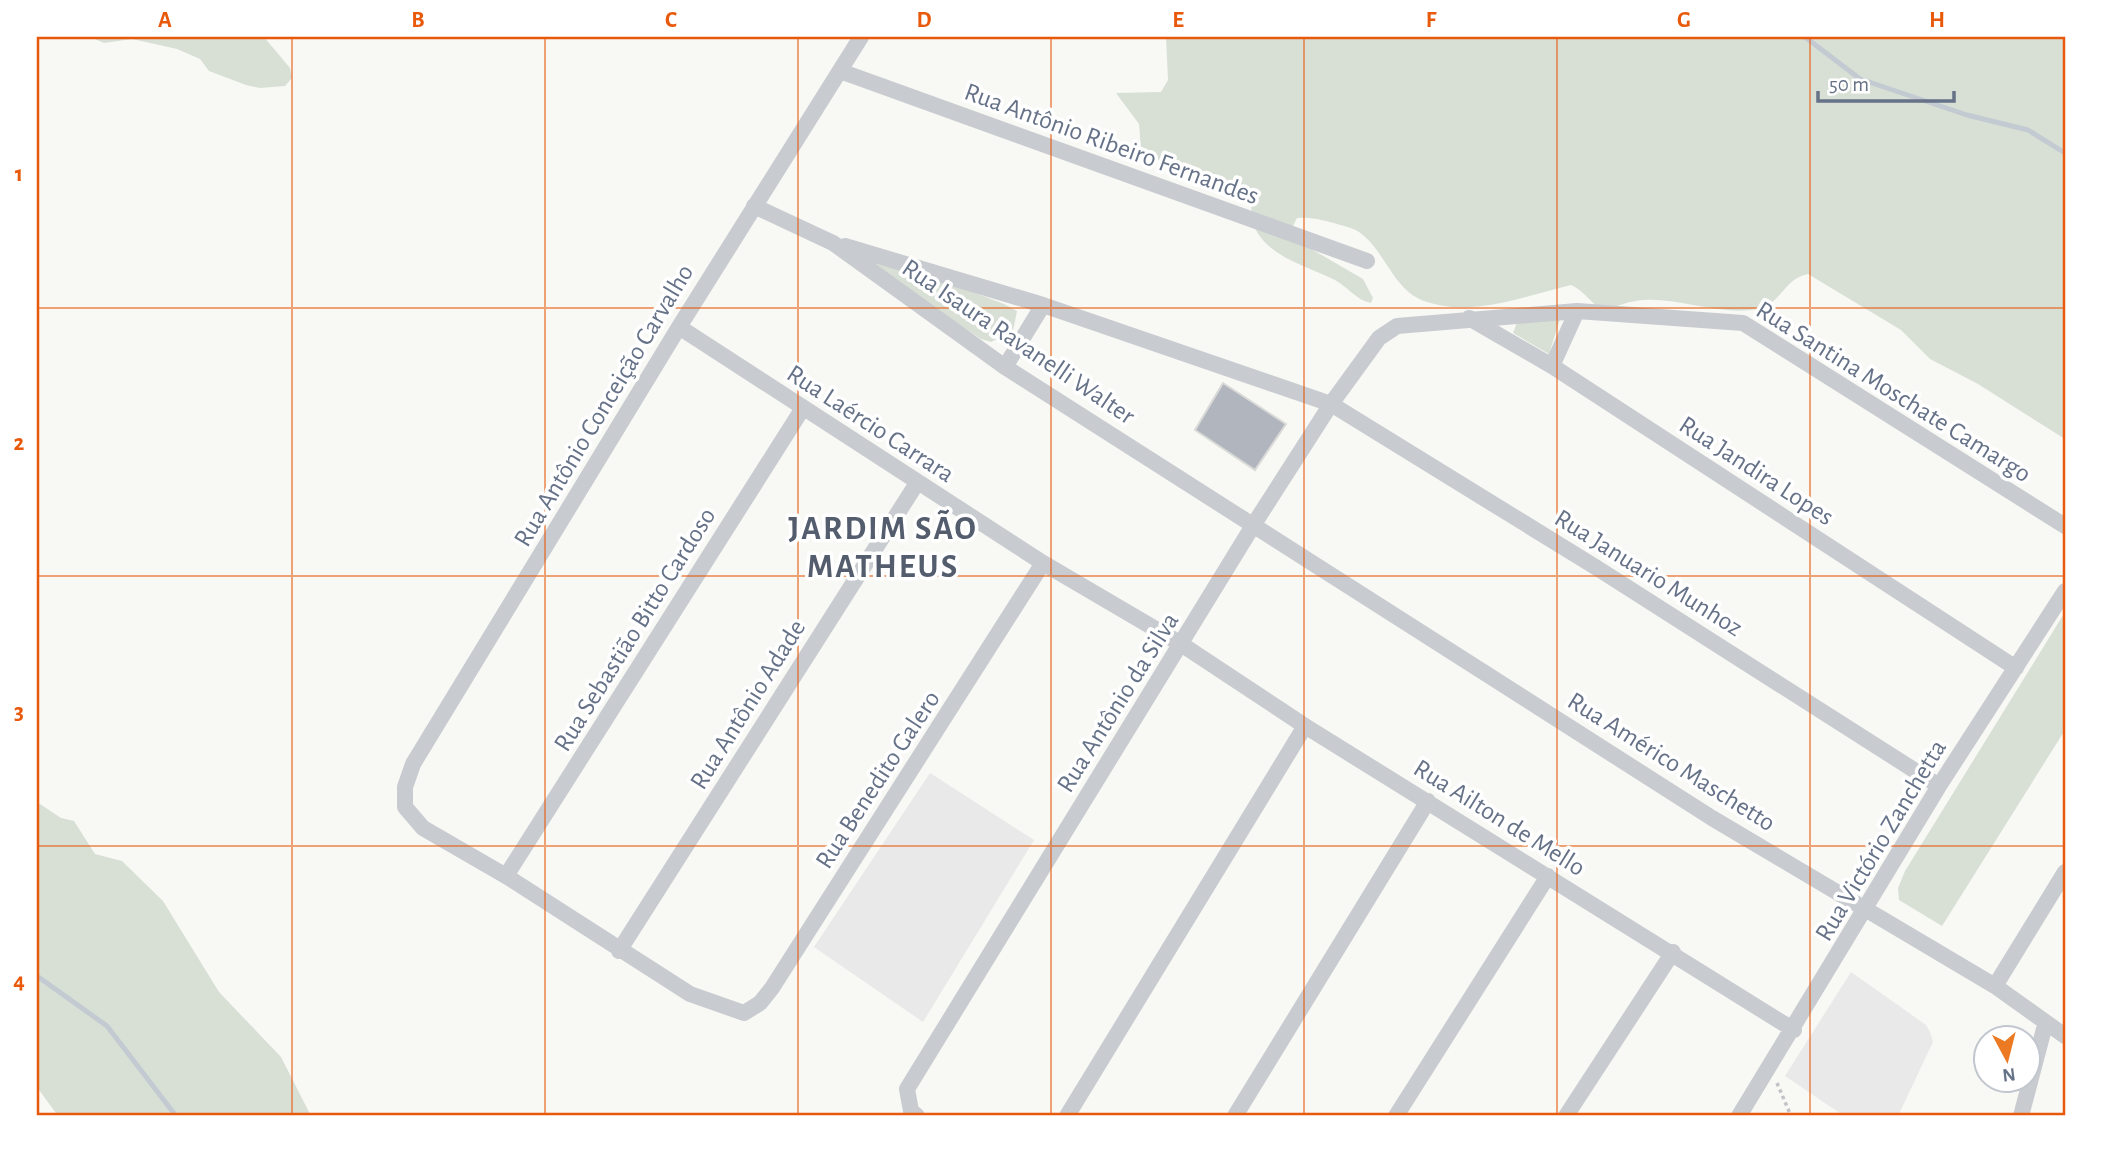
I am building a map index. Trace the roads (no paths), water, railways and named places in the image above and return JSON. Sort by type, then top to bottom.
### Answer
[{"type":"street","name":"Rua Antônio Conceição Carvalho","points":[[506,876],[422,828],[405,807],[405,787],[413,764],[679,327],[861,37]]},
{"type":"street","name":"Rua Antônio Ribeiro Fernandes","points":[[840,71],[1367,261]]},
{"type":"street","name":"Rua Isaura Ravanelli Walter","points":[[754,206],[833,243],[1005,367],[1254,524]]},
{"type":"street","name":"Rua Januario Munhoz","points":[[833,243],[1043,305],[1331,404],[1597,568],[1939,786]]},
{"type":"street","points":[[1005,367],[1043,305]]},
{"type":"street","points":[[1552,366],[1577,311]]},
{"type":"street","name":"Rua Santina Moschate Camargo","points":[[1397,326],[1577,311],[1743,323],[2065,526]]},
{"type":"street","name":"Rua Jandira Lopes","points":[[1469,318],[1552,366],[2017,668]]},
{"type":"street","name":"Rua Antônio da Silva","points":[[916,1116],[911,1111],[907,1089],[1254,524],[1331,404],[1379,338],[1397,326]]},
{"type":"street","name":"Rua Laércio Carrara","points":[[679,327],[1043,563],[1181,644]]},
{"type":"street","name":"Rua Sebastião Bitto Cardoso","points":[[506,876],[803,408]]},
{"type":"street","name":"Rua Antônio Adade","points":[[620,951],[917,483]]},
{"type":"street","name":"Rua Américo Maschetto","points":[[1254,524],[1712,818],[1995,986],[2045,1025],[2065,1036]]},
{"type":"street","name":"Rua Benedito Galero","points":[[620,951],[690,995],[744,1013],[760,1003],[1043,563]]},
{"type":"street","name":"Rua Victório Zanchetta","points":[[1740,1116],[1939,786],[2065,591]]},
{"type":"street","name":"Rua Ailton de Mello","points":[[1181,644],[1305,726],[1673,952],[1794,1030]]},
{"type":"street","points":[[1067,1116],[1305,726]]},
{"type":"street","points":[[1235,1116],[1428,801]]},
{"type":"street","points":[[1995,986],[2065,872]]},
{"type":"street","points":[[506,876],[620,951]]},
{"type":"street","points":[[1396,1116],[1548,876]]},
{"type":"street","points":[[1566,1116],[1673,952]]},
{"type":"street","points":[[2021,1116],[2045,1025]]},
{"type":"waterway","points":[[1805,37],[1860,79],[1967,115],[2028,130],[2065,153]]},
{"type":"waterway","points":[[37,976],[107,1026],[176,1116]]},
{"type":"district","name":"JARDIM SÃO MATHEUS","points":[[883,546]]}]
